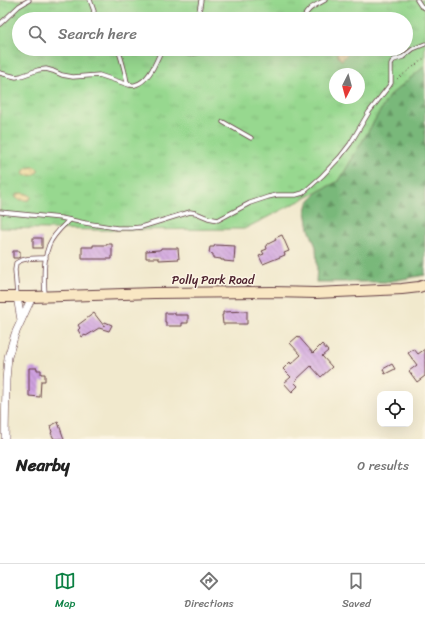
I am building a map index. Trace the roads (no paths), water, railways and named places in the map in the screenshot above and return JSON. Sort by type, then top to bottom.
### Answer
[{"type":"street","name":"Polly Park Road","points":[[0,297],[154,293],[316,293],[419,288],[425,286]]},
{"type":"street","points":[[17,297],[22,320]]},
{"type":"street","points":[[4,439],[8,357],[15,334],[32,297]]},
{"type":"lane","points":[[13,12],[29,0]]},
{"type":"lane","points":[[90,0],[94,12]]},
{"type":"lane","points":[[200,12],[201,0]]},
{"type":"lane","points":[[308,12],[311,8],[325,0]]},
{"type":"lane","points":[[417,0],[421,6],[425,8]]},
{"type":"lane","points":[[0,24],[12,13]]},
{"type":"lane","points":[[413,49],[425,44]]},
{"type":"lane","points":[[120,56],[127,83],[130,85]]},
{"type":"lane","points":[[0,73],[16,77],[46,69],[53,70],[62,75],[99,75],[130,85],[138,84],[146,78],[159,56]]},
{"type":"lane","points":[[0,212],[69,220],[118,228],[132,228],[141,227],[190,212],[218,220],[264,198],[277,195],[296,195],[302,193],[322,176],[350,144],[369,112],[391,83],[392,62],[406,56]]},
{"type":"lane","points":[[222,122],[251,138]]},
{"type":"lane","points":[[45,296],[44,275],[49,244],[57,232],[69,220]]},
{"type":"lane","points":[[17,297],[16,263],[20,260],[32,258],[46,258]]}]
